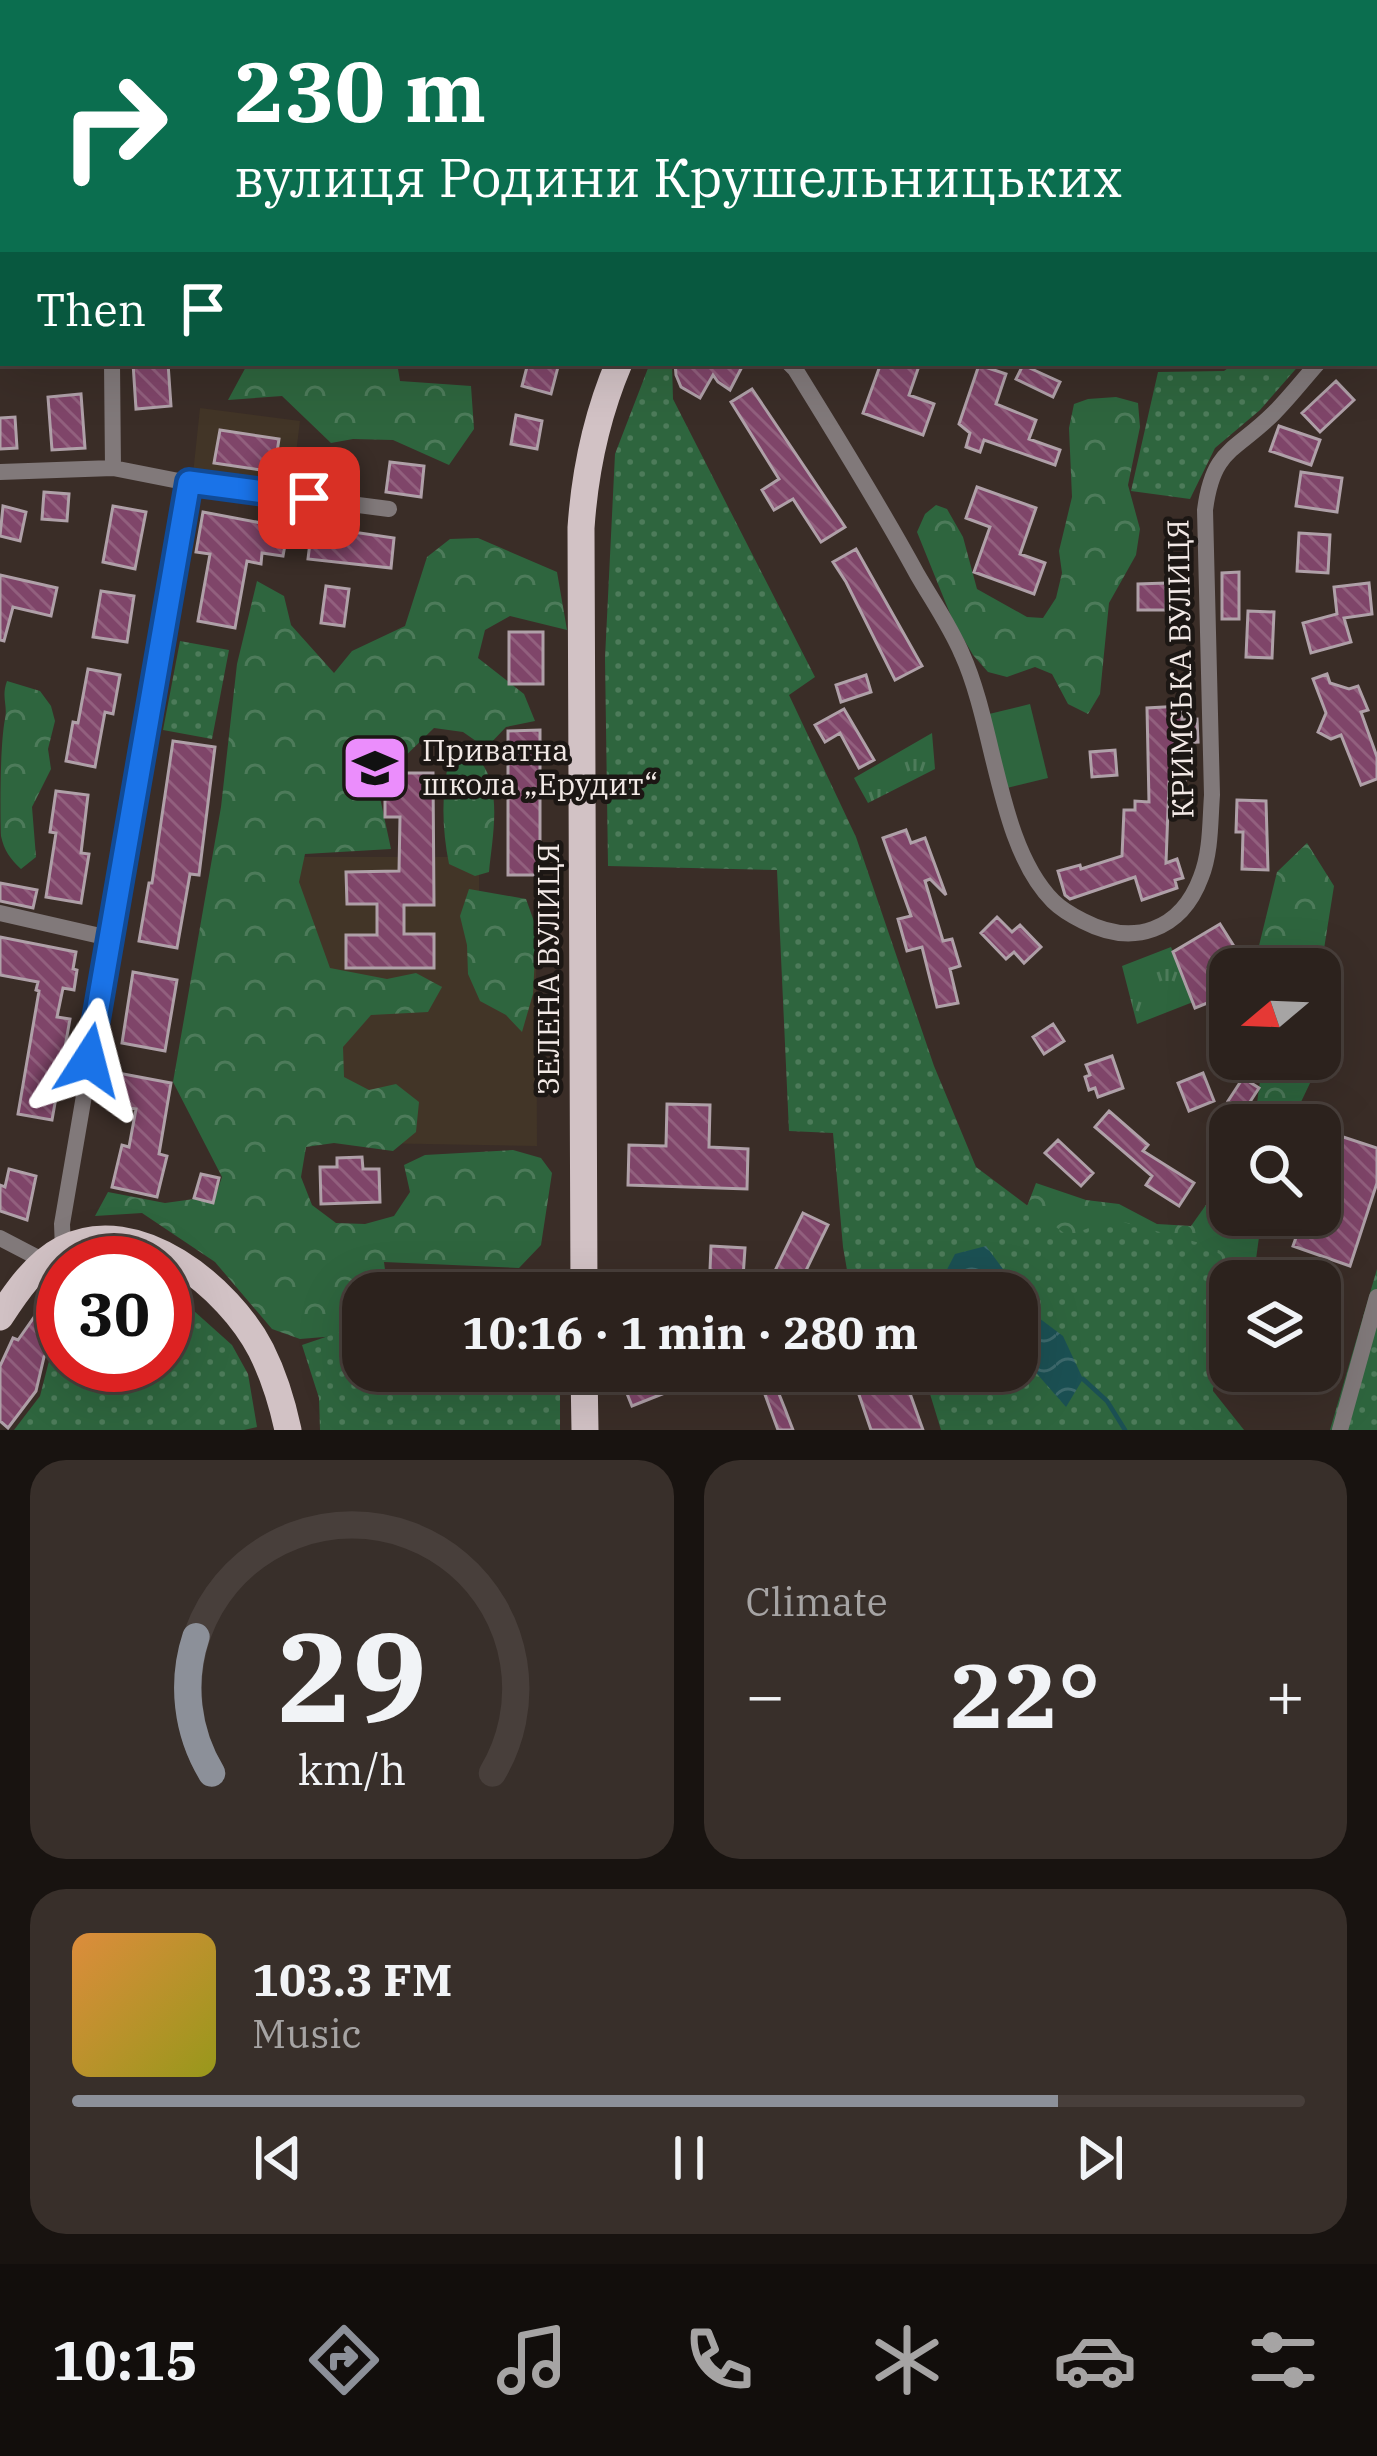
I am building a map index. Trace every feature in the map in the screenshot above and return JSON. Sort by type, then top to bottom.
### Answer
[{"type":"main road","name":"ЗЕЛЕНА ВУЛИЦЯ","points":[[584,1272],[581,527],[597,420],[618,366]]},
{"type":"main road","points":[[192,1270],[228,1305],[260,1347],[279,1391],[288,1430]]},
{"type":"main road","points":[[0,1317],[36,1274]]},
{"type":"main road","points":[[584,1392],[585,1430]]},
{"type":"street","points":[[112,366],[113,468]]},
{"type":"street","name":"КРИМСЬКА ВУЛИЦЯ","points":[[796,366],[962,652],[980,701],[1010,822],[1040,885],[1054,903],[1080,920],[1131,935],[1171,920],[1189,902],[1202,875],[1209,838],[1205,510],[1209,485],[1223,455],[1273,414],[1315,366]]},
{"type":"street","points":[[0,472],[113,468],[389,509]]},
{"type":"street","points":[[59,1236],[189,482]]},
{"type":"street","points":[[0,913],[110,938]]},
{"type":"street","points":[[0,1238],[36,1250]]},
{"type":"street","points":[[1340,1430],[1377,1297]]},
{"type":"shaded area","points":[[200,408],[300,421],[292,486],[193,474]]},
{"type":"shaded area","points":[[273,857],[479,857],[479,924],[536,927],[537,1146],[370,1143],[272,1082]]},
{"type":"green space","points":[[246,366],[398,366],[400,381],[471,386],[474,429],[449,465],[393,440],[331,443],[282,396],[228,400]]},
{"type":"green space","points":[[649,366],[672,366],[673,399],[815,677],[789,695],[856,837],[934,1066],[976,1167],[1068,1236],[1112,1219],[1218,1248],[1217,1260],[1209,1260],[1209,1392],[1244,1430],[941,1430],[929,1392],[1038,1392],[1038,1272],[847,1272],[833,1133],[789,1131],[777,870],[608,866],[605,658],[615,454]]},
{"type":"green space","points":[[1231,366],[1298,366],[1260,410],[1215,448],[1190,499],[1131,491],[1158,372],[1224,371]]},
{"type":"green space","points":[[1116,397],[1138,403],[1140,427],[1128,485],[1140,529],[1136,555],[1109,603],[1100,694],[1088,714],[1068,704],[1052,674],[1035,667],[1007,677],[988,672],[953,621],[917,532],[925,514],[936,505],[947,509],[963,537],[977,589],[1027,617],[1043,618],[1056,598],[1062,573],[1059,551],[1072,497],[1069,428],[1074,404]]},
{"type":"green space","points":[[478,538],[557,572],[567,630],[510,616],[485,630],[478,658],[524,694],[535,721],[506,727],[486,748],[463,732],[434,728],[393,768],[379,793],[391,849],[305,854],[299,882],[330,968],[387,979],[416,973],[442,987],[428,1012],[371,1015],[343,1047],[344,1077],[369,1090],[396,1084],[419,1102],[416,1132],[393,1151],[334,1143],[306,1147],[301,1177],[312,1205],[336,1223],[365,1224],[394,1216],[410,1192],[404,1165],[425,1155],[513,1150],[541,1158],[552,1173],[541,1245],[519,1268],[384,1262],[385,1272],[342,1272],[342,1336],[300,1339],[272,1329],[215,1262],[192,1247],[192,1236],[176,1236],[142,1213],[95,1216],[108,1192],[165,1203],[194,1199],[213,1203],[222,1177],[173,1082],[221,807],[237,664],[257,581],[284,596],[291,625],[334,673],[352,651],[405,626],[427,557],[450,539]]},
{"type":"green space","points":[[180,641],[229,650],[212,739],[163,730]]},
{"type":"green space","points":[[7,681],[40,691],[55,721],[48,749],[51,769],[32,807],[36,857],[21,869],[1,836]]},
{"type":"green space","points":[[1030,704],[1048,778],[1007,788],[989,714]]},
{"type":"green space","points":[[932,733],[935,769],[868,803],[854,778]]},
{"type":"green space","points":[[453,746],[480,761],[492,786],[489,872],[475,876],[449,864],[446,849],[444,790]]},
{"type":"green space","points":[[1307,843],[1334,886],[1324,948],[1258,948],[1277,872]]},
{"type":"green space","points":[[469,889],[526,899],[536,936],[533,994],[522,1032],[506,1015],[480,1001],[468,974],[460,916]]},
{"type":"green space","points":[[1171,947],[1193,1002],[1137,1024],[1122,966]]},
{"type":"green space","points":[[1260,1080],[1311,1080],[1300,1104],[1257,1104]]},
{"type":"green space","points":[[1036,1183],[1086,1200],[1119,1204],[1157,1224],[1191,1226],[1209,1201],[1209,1236],[1259,1236],[1256,1260],[1209,1260],[1209,1390],[1190,1403],[1026,1209]]},
{"type":"green space","points":[[1377,1269],[1377,1430],[1330,1430]]},
{"type":"green space","points":[[192,1309],[232,1345],[248,1374],[257,1427],[14,1430],[41,1392],[192,1392]]},
{"type":"green space","points":[[342,1331],[342,1392],[560,1392],[560,1430],[320,1430],[319,1398],[302,1345]]},
{"type":"water","points":[[986,1246],[1005,1272],[946,1272],[955,1254]]},
{"type":"water","points":[[1038,1317],[1063,1336],[1083,1379],[1066,1407],[1038,1375]]},
{"type":"building","points":[[133,366],[168,366],[171,406],[136,409]]},
{"type":"building","points":[[527,366],[558,366],[551,394],[522,386]]},
{"type":"building","points":[[675,366],[742,366],[730,390],[713,375],[700,398],[681,387]]},
{"type":"building","points":[[880,366],[919,366],[909,395],[934,404],[923,435],[863,413]]},
{"type":"building","points":[[979,366],[1006,374],[996,404],[1036,420],[1029,439],[1060,450],[1055,465],[984,440],[980,452],[966,447],[970,433],[959,424]]},
{"type":"building","points":[[1025,366],[1060,382],[1053,397],[1016,379]]},
{"type":"building","points":[[1336,381],[1354,400],[1320,432],[1302,413]]},
{"type":"building","points":[[752,389],[845,527],[821,542],[793,499],[774,510],[762,490],[779,479],[731,402]]},
{"type":"building","points":[[81,394],[85,448],[52,450],[48,397]]},
{"type":"building","points":[[516,415],[542,421],[537,449],[511,444]]},
{"type":"building","points":[[15,417],[17,448],[0,449],[0,418]]},
{"type":"building","points":[[1279,426],[1320,440],[1311,465],[1270,451]]},
{"type":"building","points":[[220,430],[279,439],[274,472],[214,463]]},
{"type":"building","points":[[390,462],[424,466],[421,497],[386,492]]},
{"type":"building","points":[[1301,472],[1342,478],[1337,512],[1296,506]]},
{"type":"building","points":[[977,487],[1036,508],[1020,554],[1045,563],[1034,594],[974,572],[990,527],[966,518]]},
{"type":"building","points":[[44,492],[69,494],[67,521],[42,519]]},
{"type":"building","points":[[3,506],[26,512],[20,541],[0,536]]},
{"type":"building","points":[[113,506],[146,512],[135,569],[103,562]]},
{"type":"building","points":[[203,512],[288,528],[283,556],[262,553],[261,564],[247,561],[235,628],[198,621],[210,554],[196,552]]},
{"type":"building","points":[[312,526],[394,538],[391,568],[308,559]]},
{"type":"building","points":[[1299,533],[1330,535],[1328,573],[1297,571]]},
{"type":"building","points":[[856,549],[922,666],[895,680],[833,562]]},
{"type":"building","points":[[1239,572],[1239,619],[1222,619],[1222,573]]},
{"type":"building","points":[[0,575],[57,588],[51,616],[13,607],[4,641],[0,640]]},
{"type":"building","points":[[1166,583],[1166,610],[1138,610],[1138,584]]},
{"type":"building","points":[[1369,583],[1372,614],[1344,618],[1351,642],[1311,653],[1303,623],[1337,614],[1334,587]]},
{"type":"building","points":[[326,586],[349,589],[344,626],[321,623]]},
{"type":"building","points":[[101,591],[134,596],[127,642],[93,637]]},
{"type":"building","points":[[1248,611],[1274,612],[1272,658],[1246,657]]},
{"type":"building","points":[[509,632],[543,632],[543,684],[509,684]]},
{"type":"building","points":[[88,669],[120,675],[113,714],[105,712],[95,767],[66,761]]},
{"type":"building","points":[[1327,674],[1330,683],[1349,689],[1358,686],[1368,710],[1361,712],[1377,757],[1377,779],[1361,785],[1341,735],[1331,739],[1318,732],[1326,713],[1313,679]]},
{"type":"building","points":[[866,675],[871,692],[841,702],[836,685]]},
{"type":"building","points":[[1181,706],[1182,720],[1197,719],[1198,742],[1182,743],[1185,781],[1169,782],[1166,863],[1177,859],[1183,878],[1175,880],[1177,888],[1142,900],[1135,877],[1070,899],[1058,871],[1122,856],[1124,810],[1135,810],[1135,801],[1149,802],[1147,708]]},
{"type":"building","points":[[844,709],[874,760],[859,768],[840,733],[825,742],[815,725]]},
{"type":"building","points":[[540,730],[540,875],[508,875],[508,731]]},
{"type":"building","points":[[173,741],[215,747],[199,875],[190,874],[177,948],[139,941]]},
{"type":"building","points":[[1115,750],[1117,775],[1092,777],[1090,752]]},
{"type":"building","points":[[400,773],[433,773],[434,905],[404,905],[404,934],[434,934],[434,968],[346,968],[346,935],[377,935],[377,904],[347,904],[346,872],[399,871],[400,817],[385,817],[385,794],[400,794]]},
{"type":"building","points":[[56,791],[88,795],[81,853],[89,854],[81,903],[46,897],[56,833],[50,832]]},
{"type":"building","points":[[1237,800],[1266,801],[1268,870],[1242,869],[1243,832],[1236,832]]},
{"type":"building","points":[[906,830],[911,843],[925,838],[946,895],[930,879],[925,881],[943,941],[952,939],[960,966],[950,969],[958,1003],[937,1007],[922,947],[907,951],[898,919],[911,916],[883,838]]},
{"type":"building","points":[[0,883],[37,890],[33,908],[0,901]]},
{"type":"building","points":[[997,917],[1012,932],[1020,925],[1041,947],[1024,963],[1014,952],[1006,959],[981,933]]},
{"type":"building","points":[[1220,924],[1235,948],[1209,948],[1209,1002],[1195,1008],[1173,952]]},
{"type":"building","points":[[0,937],[76,952],[74,990],[63,988],[57,1017],[70,1019],[52,1120],[18,1114],[39,991],[38,982],[0,975]]},
{"type":"building","points":[[133,972],[177,980],[165,1051],[122,1043]]},
{"type":"building","points":[[1053,1024],[1064,1041],[1044,1054],[1033,1037]]},
{"type":"building","points":[[1112,1056],[1123,1088],[1098,1097],[1095,1088],[1089,1090],[1086,1065]]},
{"type":"building","points":[[118,1073],[171,1083],[159,1154],[167,1156],[157,1197],[112,1187],[122,1145],[129,1147],[136,1109],[112,1105]]},
{"type":"building","points":[[1203,1073],[1214,1101],[1189,1111],[1178,1083]]},
{"type":"building","points":[[1242,1080],[1259,1088],[1249,1104],[1228,1101]]},
{"type":"building","points":[[667,1104],[710,1105],[709,1147],[748,1149],[747,1189],[628,1185],[629,1145],[666,1146]]},
{"type":"building","points":[[1109,1111],[1148,1145],[1143,1151],[1194,1183],[1179,1206],[1146,1185],[1152,1176],[1095,1127]]},
{"type":"building","points":[[1341,1136],[1377,1148],[1377,1183],[1350,1266],[1293,1246],[1297,1236],[1341,1236]]},
{"type":"building","points":[[1058,1140],[1093,1173],[1081,1186],[1045,1153]]},
{"type":"building","points":[[362,1157],[363,1169],[379,1169],[380,1202],[321,1204],[320,1167],[337,1167],[337,1158]]},
{"type":"building","points":[[9,1169],[36,1176],[27,1220],[0,1211],[0,1185],[5,1187]]},
{"type":"building","points":[[201,1174],[219,1178],[213,1203],[194,1198]]},
{"type":"building","points":[[803,1213],[828,1225],[805,1272],[774,1272]]},
{"type":"building","points":[[711,1246],[745,1248],[743,1272],[710,1272]]},
{"type":"building","points":[[36,1314],[36,1391],[8,1428],[0,1421],[0,1366],[13,1338],[18,1340]]},
{"type":"building","points":[[626,1392],[667,1392],[632,1406]]},
{"type":"building","points":[[764,1392],[778,1392],[793,1430],[778,1430]]},
{"type":"building","points":[[858,1392],[909,1392],[923,1430],[871,1430]]},
{"type":"waterway","points":[[1083,1379],[1107,1401],[1125,1430]]},
{"type":"place","name":"Приватна школа „Ерудит“","points":[[375,768]]},
{"type":"route","points":[[89,1060],[189,482],[309,498]]}]
